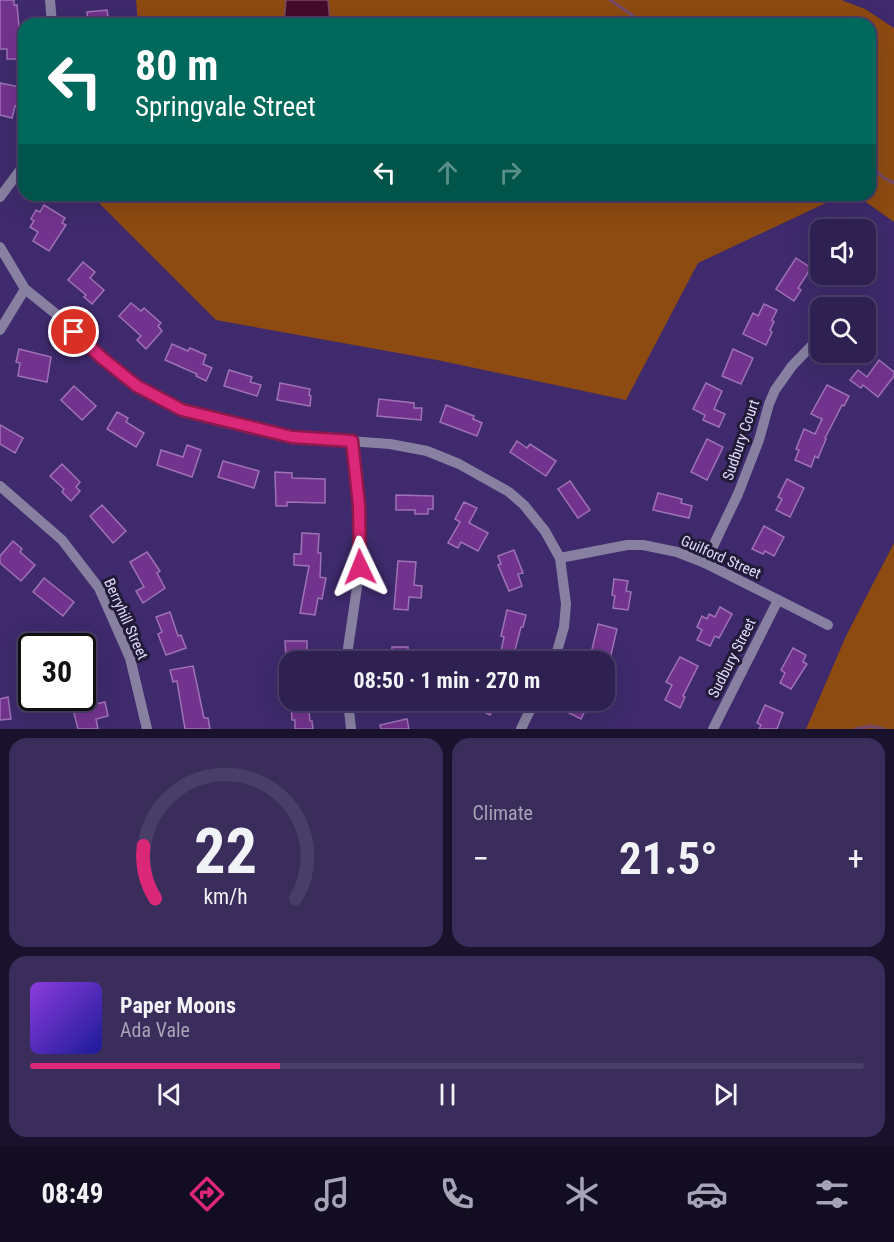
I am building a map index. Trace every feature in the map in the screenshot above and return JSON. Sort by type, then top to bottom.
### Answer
[{"type":"street","points":[[50,0],[52,18]]},
{"type":"street","points":[[0,197],[18,173]]},
{"type":"street","points":[[0,247],[25,289],[137,386],[182,410],[292,437],[390,444],[428,451],[490,480],[524,505],[546,531],[560,558],[566,604],[564,627],[557,651]]},
{"type":"street","points":[[0,330],[25,289]]},
{"type":"street","name":"Sudbury Court","points":[[705,562],[738,494],[775,390],[792,366],[810,347]]},
{"type":"street","points":[[348,651],[360,567],[359,505],[352,441]]},
{"type":"street","name":"Berryhill Street","points":[[0,486],[62,540],[99,588],[130,658],[147,729]]},
{"type":"street","name":"Guilford Street","points":[[560,558],[610,547],[643,545],[677,552],[705,562],[828,624]]},
{"type":"street","name":"Sudbury Street","points":[[713,729],[778,600]]},
{"type":"street","points":[[349,711],[351,729]]},
{"type":"street","points":[[521,729],[530,711]]},
{"type":"shaded area","points":[[136,0],[841,0],[865,9],[894,28],[894,222],[864,201],[876,201],[876,18],[138,18]]},
{"type":"shaded area","points":[[286,0],[328,0],[330,18],[284,18]]},
{"type":"shaded area","points":[[97,201],[830,201],[698,263],[626,400],[437,360],[216,320]]},
{"type":"shaded area","points":[[894,543],[894,729],[806,729],[846,636]]},
{"type":"building","points":[[0,0],[14,0],[18,18],[18,59],[7,59],[7,49],[0,49]]},
{"type":"building","points":[[107,10],[108,18],[88,18],[87,12]]},
{"type":"building","points":[[0,83],[18,87],[18,106],[15,106],[12,118],[0,115]]},
{"type":"building","points":[[44,205],[65,218],[62,223],[66,225],[49,251],[33,241],[38,232],[30,227],[36,210],[40,212]]},
{"type":"building","points":[[796,258],[810,267],[798,288],[801,290],[794,301],[776,289]]},
{"type":"building","points":[[83,262],[95,272],[90,278],[104,290],[92,304],[84,297],[86,295],[68,280]]},
{"type":"building","points":[[131,303],[141,311],[144,308],[161,323],[158,326],[162,331],[146,349],[137,340],[141,336],[119,316]]},
{"type":"building","points":[[764,304],[777,310],[772,320],[774,322],[770,330],[772,332],[766,345],[743,334],[753,313],[758,316]]},
{"type":"building","points":[[172,344],[206,355],[203,364],[212,368],[206,381],[196,376],[197,374],[165,360]]},
{"type":"building","points":[[19,349],[51,357],[47,382],[18,376],[20,363],[16,362]]},
{"type":"building","points":[[733,349],[753,358],[741,384],[722,376]]},
{"type":"building","points":[[879,360],[894,372],[894,376],[878,397],[863,385],[861,388],[850,380],[858,370],[867,377]]},
{"type":"building","points":[[229,370],[252,377],[250,382],[261,385],[257,396],[224,386]]},
{"type":"building","points":[[280,383],[310,389],[310,406],[277,400]]},
{"type":"building","points":[[706,383],[722,391],[714,409],[725,414],[719,427],[703,420],[705,415],[693,409]]},
{"type":"building","points":[[827,385],[849,396],[825,438],[818,458],[815,456],[811,467],[795,460],[799,450],[796,449],[804,429],[815,434],[822,419],[811,414]]},
{"type":"building","points":[[74,386],[96,406],[82,420],[61,400]]},
{"type":"building","points":[[379,399],[414,403],[414,408],[422,408],[421,420],[377,416]]},
{"type":"building","points":[[446,405],[474,416],[473,419],[482,423],[477,436],[440,422]]},
{"type":"building","points":[[117,412],[128,418],[126,422],[144,433],[136,447],[107,429]]},
{"type":"building","points":[[0,425],[23,438],[15,453],[0,444]]},
{"type":"building","points":[[707,439],[723,447],[707,480],[691,472]]},
{"type":"building","points":[[517,441],[527,448],[530,444],[556,461],[546,476],[510,452]]},
{"type":"building","points":[[187,445],[201,450],[192,477],[157,465],[161,450],[183,457]]},
{"type":"building","points":[[223,461],[259,471],[254,488],[218,477]]},
{"type":"building","points":[[62,464],[80,482],[76,487],[80,491],[71,501],[62,492],[64,489],[50,476]]},
{"type":"building","points":[[275,472],[292,473],[292,478],[325,479],[325,503],[287,502],[287,506],[276,506]]},
{"type":"building","points":[[787,479],[804,488],[790,517],[776,510],[782,499],[778,497]]},
{"type":"building","points":[[570,481],[590,510],[578,518],[558,489]]},
{"type":"building","points":[[658,493],[682,499],[681,503],[692,506],[689,518],[653,510]]},
{"type":"building","points":[[396,495],[433,496],[433,509],[428,509],[428,514],[415,514],[415,510],[396,510]]},
{"type":"building","points":[[464,502],[477,508],[469,523],[488,533],[478,551],[461,542],[458,548],[448,543],[460,522],[455,519]]},
{"type":"building","points":[[102,505],[126,531],[113,543],[90,516]]},
{"type":"building","points":[[764,526],[784,537],[774,556],[765,551],[763,554],[752,549]]},
{"type":"building","points":[[302,533],[319,534],[320,577],[326,578],[322,599],[318,598],[315,615],[300,613],[309,566],[294,565],[294,554],[301,554]]},
{"type":"building","points":[[13,541],[22,549],[20,552],[35,565],[21,581],[0,563],[0,556]]},
{"type":"building","points":[[514,550],[523,573],[518,574],[522,586],[509,591],[498,565],[501,564],[498,556]]},
{"type":"building","points":[[147,552],[160,571],[157,573],[165,588],[143,603],[136,591],[144,587],[130,562]]},
{"type":"building","points":[[398,561],[416,562],[414,585],[422,586],[421,598],[409,597],[408,610],[394,609]]},
{"type":"building","points":[[44,578],[74,602],[63,616],[33,592]]},
{"type":"building","points":[[614,579],[628,581],[626,591],[631,592],[628,610],[613,608]]},
{"type":"building","points":[[720,607],[732,614],[719,638],[715,636],[710,646],[697,640],[702,630],[697,627],[702,616],[707,619],[709,614],[715,617]]},
{"type":"building","points":[[507,610],[526,615],[515,651],[501,651],[504,637],[501,636]]},
{"type":"building","points":[[170,612],[178,636],[181,635],[186,648],[166,655],[158,634],[162,632],[156,617]]},
{"type":"building","points":[[598,624],[617,629],[612,651],[592,651]]},
{"type":"building","points":[[285,641],[307,641],[307,651],[286,651]]},
{"type":"building","points":[[392,647],[408,647],[408,651],[392,651]]},
{"type":"building","points":[[793,648],[806,655],[803,662],[807,664],[791,689],[780,683],[785,673],[781,670]]},
{"type":"building","points":[[680,657],[698,666],[683,696],[685,697],[680,708],[665,700],[672,685],[666,682]]},
{"type":"building","points":[[193,666],[204,718],[208,718],[210,729],[185,729],[177,681],[173,682],[170,670]]},
{"type":"building","points":[[8,697],[11,719],[0,720],[0,699]]},
{"type":"building","points":[[105,702],[108,716],[96,719],[98,729],[78,729],[74,711],[96,711],[96,704]]},
{"type":"building","points":[[765,705],[783,713],[777,729],[759,729],[761,725],[757,723]]},
{"type":"building","points":[[291,711],[309,711],[313,729],[295,729],[295,720],[292,720]]},
{"type":"building","points":[[570,711],[585,711],[581,719],[569,713]]},
{"type":"building","points":[[407,719],[409,729],[381,729],[380,725]]},
{"type":"waterway","points":[[610,0],[636,18]]},
{"type":"waterway","points":[[876,171],[894,183]]},
{"type":"waterway","points":[[855,729],[871,726],[884,729]]},
{"type":"route","points":[[74,332],[137,386],[182,410],[292,437],[352,441],[359,505],[360,567]]}]
